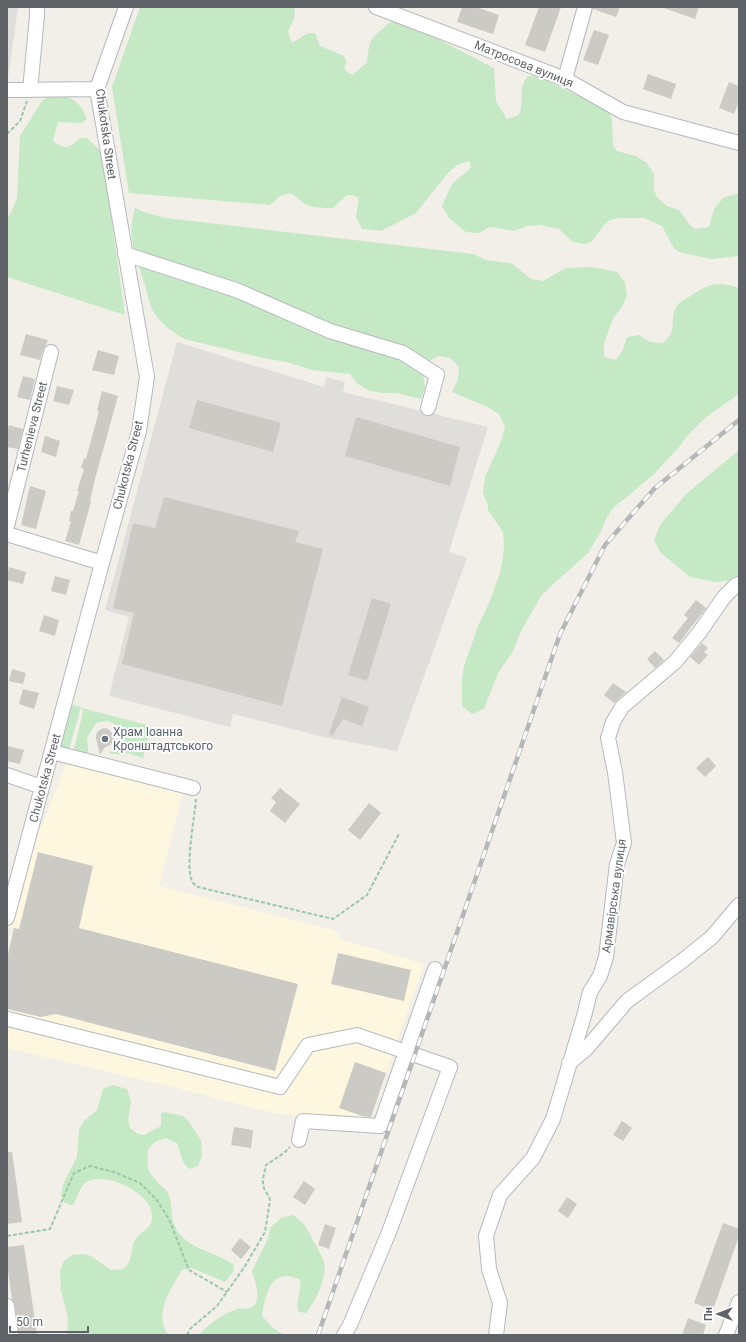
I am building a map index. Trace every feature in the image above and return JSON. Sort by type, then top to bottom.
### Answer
[{"type":"street","points":[[30,90],[37,7]]},
{"type":"street","name":"Chukotska Street","points":[[7,918],[139,431],[147,378],[97,89],[126,7]]},
{"type":"street","name":"Матросова вулиця","points":[[376,7],[565,78],[623,112],[739,143]]},
{"type":"street","points":[[565,78],[585,7]]},
{"type":"street","points":[[8,90],[97,89]]},
{"type":"street","points":[[125,254],[236,290],[330,331],[403,353],[437,375],[428,408]]},
{"type":"street","name":"Turhenieva Street","points":[[7,526],[51,352]]},
{"type":"street","points":[[7,534],[102,563]]},
{"type":"street","name":"Армавірська вулиця","points":[[496,1335],[500,1303],[489,1270],[486,1236],[500,1195],[533,1158],[553,1119],[590,992],[600,976],[606,957],[617,864],[624,843],[615,772],[608,738],[613,722],[622,707],[675,662],[699,633],[724,597],[736,585],[739,584]]},
{"type":"street","points":[[52,752],[193,788]]},
{"type":"street","points":[[7,775],[42,787]]},
{"type":"street","points":[[569,1063],[586,1049],[627,1001],[682,961],[712,936],[739,906]]},
{"type":"street","points":[[299,1140],[303,1121],[380,1126],[435,969]]},
{"type":"street","points":[[8,1020],[280,1087],[308,1045],[357,1036],[450,1067],[389,1232],[350,1325],[344,1335]]},
{"type":"street","points":[[726,1335],[739,1302]]},
{"type":"street","points":[[7,1306],[11,1335]]},
{"type":"path","points":[[7,134],[20,121],[30,90]]},
{"type":"path","points":[[193,788],[197,797],[189,858],[190,872],[193,883],[198,887],[333,918],[367,895],[399,834]]},
{"type":"path","points":[[187,1335],[190,1329],[217,1306],[245,1266],[265,1232],[270,1200],[263,1184],[266,1165],[284,1153],[299,1140]]},
{"type":"path","points":[[7,1236],[50,1229],[74,1173],[90,1166],[114,1172],[140,1183],[156,1199],[169,1219],[189,1270],[227,1292]]},
{"type":"shaded area","points":[[7,7],[18,7],[7,85]]},
{"type":"shaded area","points":[[177,342],[324,387],[326,377],[345,382],[343,392],[488,427],[449,552],[467,558],[397,751],[324,737],[233,714],[230,727],[109,696],[129,617],[105,610]]},
{"type":"shaded area","points":[[67,762],[183,792],[159,886],[333,930],[339,935],[340,939],[424,964],[370,1119],[278,1114],[161,1084],[7,1048],[7,959],[14,928],[7,927],[29,846],[36,830],[43,824]]},
{"type":"green space","points":[[140,7],[295,7],[294,19],[288,31],[292,43],[308,33],[315,33],[320,46],[344,56],[347,62],[344,67],[347,72],[353,75],[367,62],[369,46],[372,39],[391,22],[398,23],[425,33],[494,68],[496,101],[507,119],[519,115],[521,110],[522,90],[528,76],[541,77],[576,95],[595,101],[610,113],[612,120],[613,145],[617,151],[636,156],[647,163],[654,174],[654,190],[657,197],[667,206],[679,210],[690,225],[695,229],[709,227],[714,209],[723,198],[739,193],[739,256],[711,259],[679,252],[674,248],[662,226],[644,218],[618,218],[610,220],[604,225],[592,241],[586,244],[573,242],[559,229],[540,225],[527,226],[514,231],[490,227],[479,233],[466,232],[449,218],[442,206],[454,183],[471,167],[469,161],[457,165],[447,174],[416,213],[381,231],[362,229],[356,217],[359,198],[353,195],[347,195],[333,208],[320,208],[306,204],[291,193],[280,196],[270,205],[129,193],[112,87]]},
{"type":"green space","points":[[54,93],[75,101],[82,108],[87,119],[82,123],[58,122],[53,141],[61,146],[67,147],[80,138],[87,138],[102,152],[125,315],[7,277],[7,218],[11,213],[17,198],[20,136],[42,101]]},
{"type":"green space","points":[[135,208],[166,218],[473,254],[486,260],[511,263],[531,279],[543,281],[566,268],[592,267],[617,272],[625,282],[627,295],[622,307],[614,317],[604,344],[604,357],[616,360],[623,350],[627,337],[639,335],[650,342],[663,343],[669,337],[672,330],[673,317],[678,305],[701,289],[707,286],[719,284],[739,288],[739,394],[706,417],[687,436],[653,475],[613,508],[588,553],[541,596],[522,629],[512,653],[498,673],[484,709],[472,714],[462,706],[462,680],[464,666],[478,626],[490,601],[500,573],[503,558],[503,532],[488,510],[488,505],[483,493],[485,477],[502,439],[505,426],[499,414],[488,407],[452,392],[458,380],[459,367],[450,358],[438,356],[428,362],[423,374],[425,387],[421,399],[397,393],[370,391],[358,384],[350,374],[312,370],[287,362],[263,358],[181,337],[161,322],[150,305],[132,239]]},
{"type":"green space","points":[[739,450],[739,579],[716,582],[690,577],[660,552],[654,540],[660,525],[686,494]]},
{"type":"green space","points":[[74,690],[72,705],[81,707],[69,750],[56,747]]},
{"type":"green space","points":[[82,708],[151,726],[143,758],[124,752],[123,756],[111,754],[109,752],[117,751],[123,738],[120,727],[108,721],[96,723],[87,738],[89,757],[71,752],[74,749],[83,712]]},
{"type":"green space","points":[[112,1085],[127,1089],[131,1102],[128,1120],[130,1128],[138,1134],[144,1135],[161,1126],[161,1113],[164,1112],[183,1116],[190,1123],[201,1141],[202,1156],[198,1166],[189,1169],[183,1162],[177,1143],[165,1138],[155,1142],[148,1149],[148,1168],[152,1176],[165,1189],[170,1198],[174,1224],[184,1239],[200,1249],[234,1265],[233,1272],[225,1282],[192,1268],[182,1270],[165,1301],[163,1310],[162,1318],[168,1335],[67,1335],[68,1318],[61,1291],[60,1271],[64,1261],[72,1255],[84,1254],[91,1256],[111,1270],[123,1269],[130,1260],[134,1241],[150,1226],[152,1218],[151,1209],[146,1201],[138,1193],[118,1182],[97,1179],[88,1181],[83,1185],[74,1204],[71,1205],[65,1203],[61,1197],[63,1184],[77,1157],[79,1129],[85,1120],[97,1110],[103,1089]]},
{"type":"green space","points":[[293,1215],[304,1224],[308,1230],[324,1262],[325,1268],[320,1289],[310,1309],[306,1313],[299,1312],[297,1306],[301,1282],[299,1279],[289,1276],[281,1277],[275,1280],[268,1290],[262,1316],[273,1328],[284,1335],[199,1335],[222,1316],[238,1309],[253,1307],[256,1303],[257,1293],[252,1271],[267,1241],[271,1227],[281,1218]]},
{"type":"building","points":[[462,7],[476,7],[499,15],[493,34],[457,22]]},
{"type":"building","points":[[539,7],[561,7],[545,52],[525,45]]},
{"type":"building","points":[[593,7],[620,7],[616,17],[593,9]]},
{"type":"building","points":[[664,7],[699,7],[695,19]]},
{"type":"building","points":[[594,30],[609,35],[598,65],[583,60]]},
{"type":"building","points":[[648,74],[676,84],[671,99],[643,89]]},
{"type":"building","points":[[729,82],[739,86],[739,101],[734,114],[719,108]]},
{"type":"building","points":[[26,334],[48,340],[40,360],[20,355]]},
{"type":"building","points":[[98,350],[119,356],[114,375],[92,370]]},
{"type":"building","points":[[23,376],[35,379],[30,400],[17,397]]},
{"type":"building","points":[[57,386],[74,390],[69,405],[53,401]]},
{"type":"building","points":[[102,391],[118,396],[95,479],[91,502],[79,545],[65,541],[71,521],[69,521],[71,511],[73,511],[84,469],[81,468],[84,458],[86,459],[99,411],[97,410]]},
{"type":"building","points":[[197,400],[281,423],[273,452],[189,428]]},
{"type":"building","points":[[356,417],[460,447],[450,486],[345,456]]},
{"type":"building","points":[[9,425],[23,429],[18,449],[7,447],[7,432]]},
{"type":"building","points":[[45,436],[60,441],[56,457],[41,452]]},
{"type":"building","points":[[30,486],[46,491],[36,529],[21,525]]},
{"type":"building","points":[[164,497],[299,531],[295,542],[323,549],[282,706],[122,664],[134,613],[113,608],[133,523],[155,528]]},
{"type":"building","points":[[9,567],[26,572],[23,584],[7,580]]},
{"type":"building","points":[[55,576],[70,580],[66,595],[51,591]]},
{"type":"building","points":[[372,598],[391,604],[367,681],[348,675]]},
{"type":"building","points":[[696,600],[706,608],[679,643],[672,638],[688,618],[684,615]]},
{"type":"building","points":[[44,615],[59,620],[55,636],[39,631]]},
{"type":"building","points":[[702,643],[708,648],[704,652],[708,655],[699,665],[690,657]]},
{"type":"building","points":[[655,651],[664,660],[655,668],[647,659]]},
{"type":"building","points":[[12,669],[26,673],[23,684],[9,681]]},
{"type":"building","points":[[613,683],[626,692],[614,703],[604,695]]},
{"type":"building","points":[[23,689],[39,693],[34,709],[19,704]]},
{"type":"building","points":[[342,697],[369,707],[362,726],[343,719],[332,736],[329,734]]},
{"type":"building","name":"Храм Іоанна Кронштадтського","points":[[104,728],[108,729],[113,734],[114,741],[109,746],[105,747],[100,755],[96,735],[98,731]]},
{"type":"building","points":[[7,746],[24,750],[20,764],[7,761]]},
{"type":"building","points":[[708,757],[716,766],[705,777],[696,768]]},
{"type":"building","points":[[280,788],[300,804],[285,823],[270,811],[276,802],[271,798]]},
{"type":"building","points":[[369,803],[381,813],[360,840],[348,830]]},
{"type":"building","points":[[38,852],[93,866],[79,928],[298,984],[275,1071],[56,1014],[41,1017],[7,1009],[7,959],[14,928],[19,929]]},
{"type":"building","points":[[338,953],[411,970],[404,1001],[331,984]]},
{"type":"building","points":[[355,1062],[386,1073],[371,1117],[362,1116],[339,1108]]},
{"type":"building","points":[[622,1121],[632,1128],[623,1141],[613,1135]]},
{"type":"building","points":[[234,1127],[253,1130],[251,1148],[231,1145]]},
{"type":"building","points":[[7,1152],[12,1152],[22,1222],[7,1224]]},
{"type":"building","points":[[304,1181],[315,1189],[305,1205],[293,1197]]},
{"type":"building","points":[[567,1197],[577,1204],[568,1218],[558,1211]]},
{"type":"building","points":[[723,1223],[739,1229],[739,1236],[713,1310],[694,1303]]},
{"type":"building","points":[[325,1224],[336,1228],[329,1249],[318,1245]]},
{"type":"building","points":[[240,1238],[251,1247],[241,1259],[231,1250]]},
{"type":"building","points":[[24,1245],[37,1335],[19,1335],[15,1305],[12,1299],[7,1264],[7,1247]]},
{"type":"building","points":[[688,1318],[706,1325],[703,1335],[682,1335]]},
{"type":"railway","points":[[318,1335],[560,634],[605,545],[655,488],[739,420]]},
{"type":"place","name":"Храм Іоанна Кронштадтського","points":[[105,739]]}]
